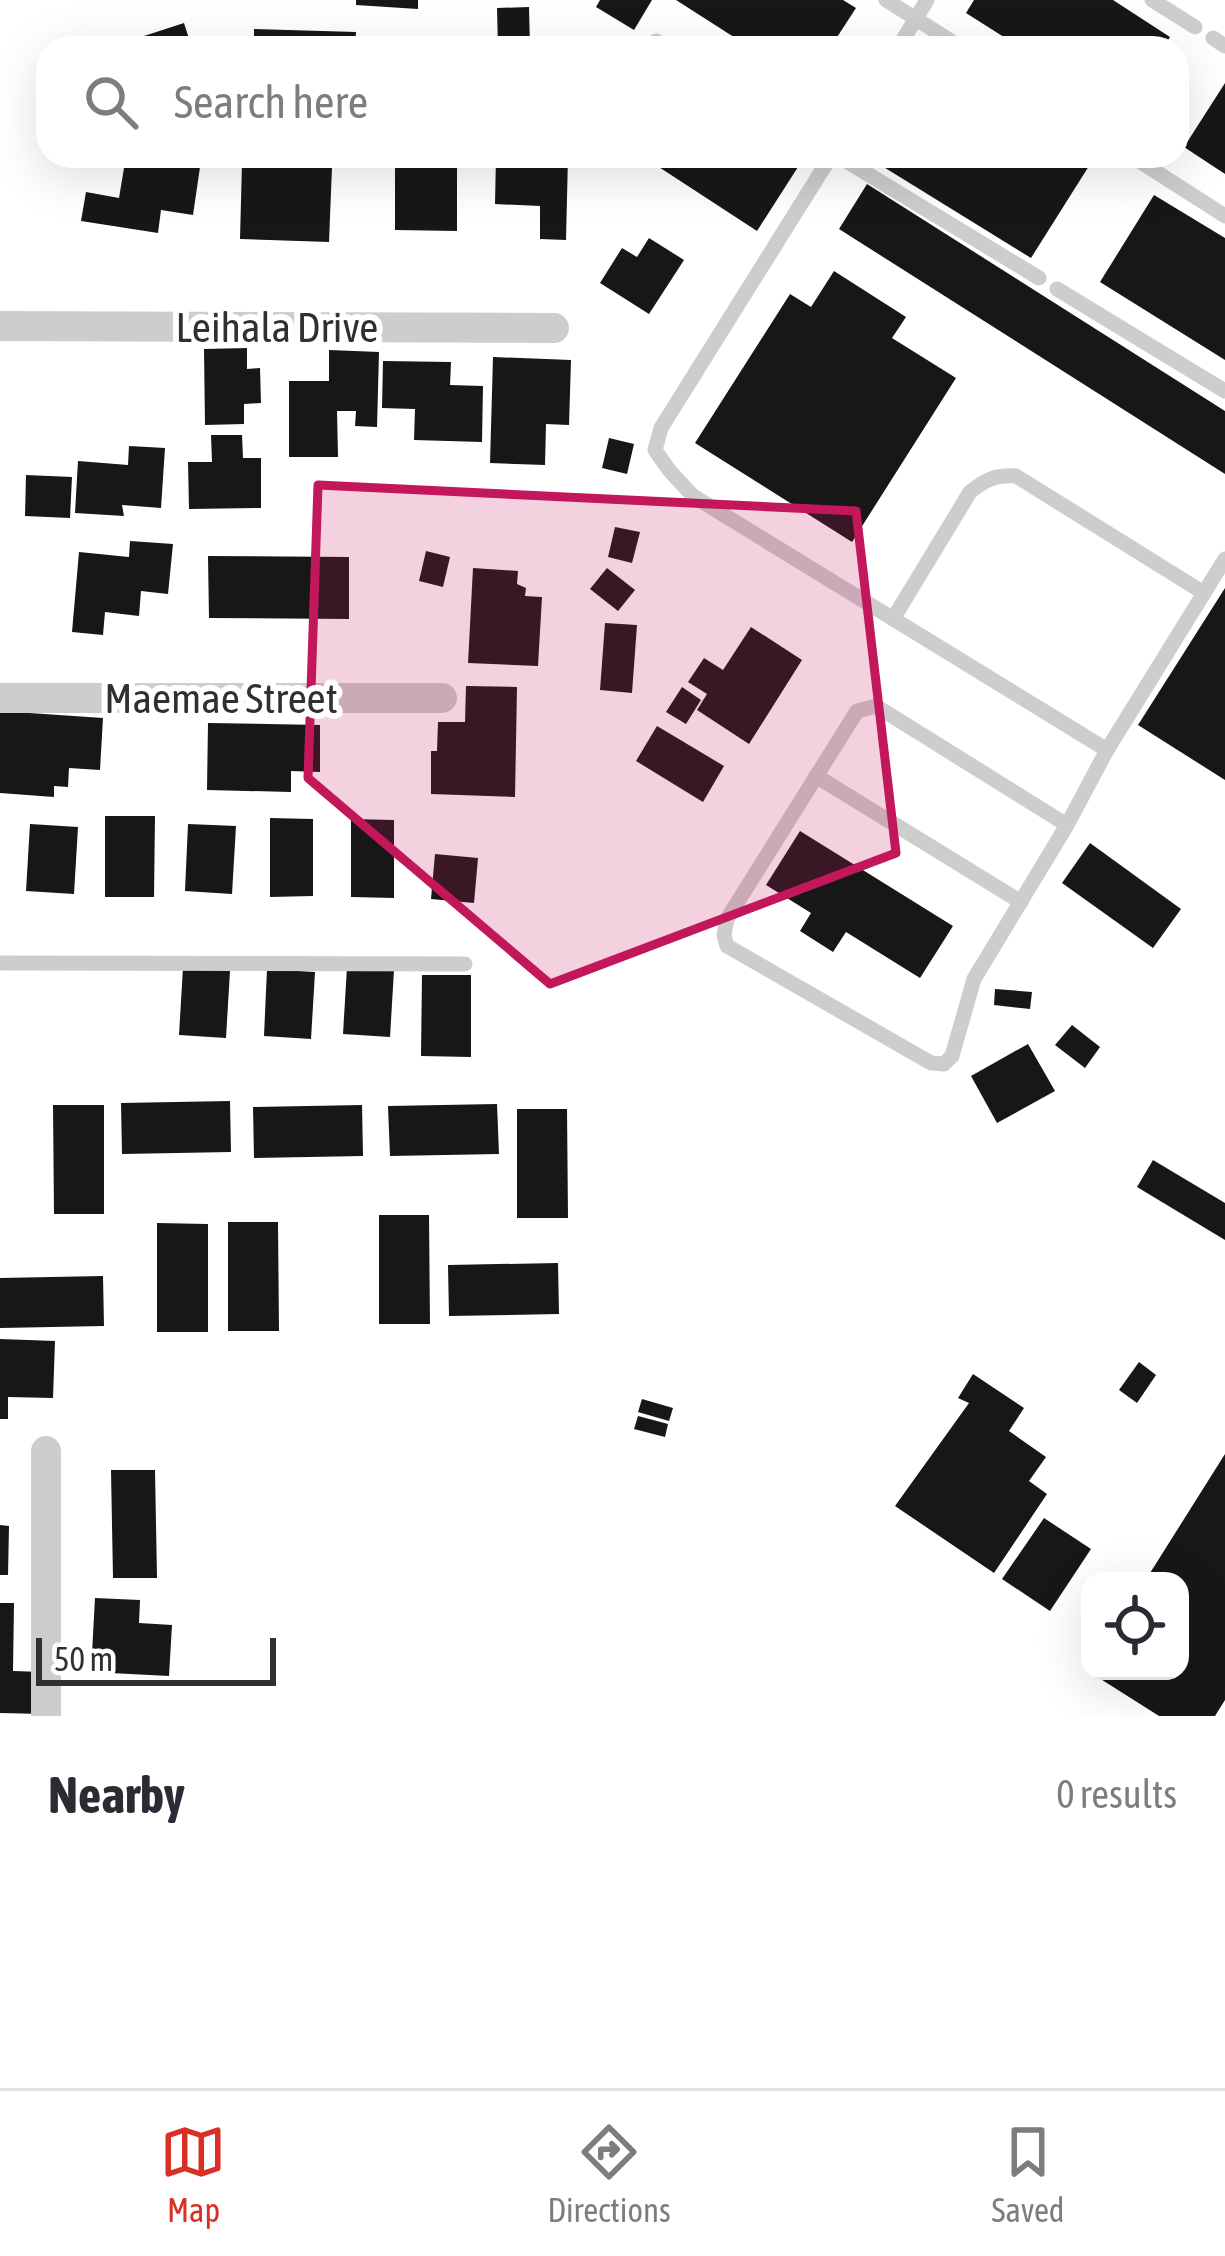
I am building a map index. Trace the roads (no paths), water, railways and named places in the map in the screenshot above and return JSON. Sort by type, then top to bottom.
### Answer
[{"type":"street","name":"Leihala Drive","points":[[0,326],[554,328]]},
{"type":"street","name":"Maemae Street","points":[[0,698],[442,698]]},
{"type":"street","points":[[46,1450],[46,1716]]},
{"type":"lane","points":[[886,0],[943,36]]},
{"type":"lane","points":[[905,36],[928,0]]},
{"type":"lane","points":[[1152,0],[1195,27]]},
{"type":"lane","points":[[826,168],[661,428],[656,450],[693,496],[1107,750]]},
{"type":"lane","points":[[854,168],[1039,278]]},
{"type":"lane","points":[[1150,168],[1225,216]]},
{"type":"lane","points":[[1058,289],[1225,391]]},
{"type":"lane","points":[[893,619],[970,491],[1000,475],[1016,476],[1204,593]]},
{"type":"lane","points":[[1067,825],[876,706],[857,710],[727,919],[727,946],[931,1063],[944,1064],[952,1056],[974,980],[1067,825],[1107,750],[1225,559]]},
{"type":"lane","points":[[816,776],[1021,902]]},
{"type":"lane","points":[[0,963],[465,964]]}]
